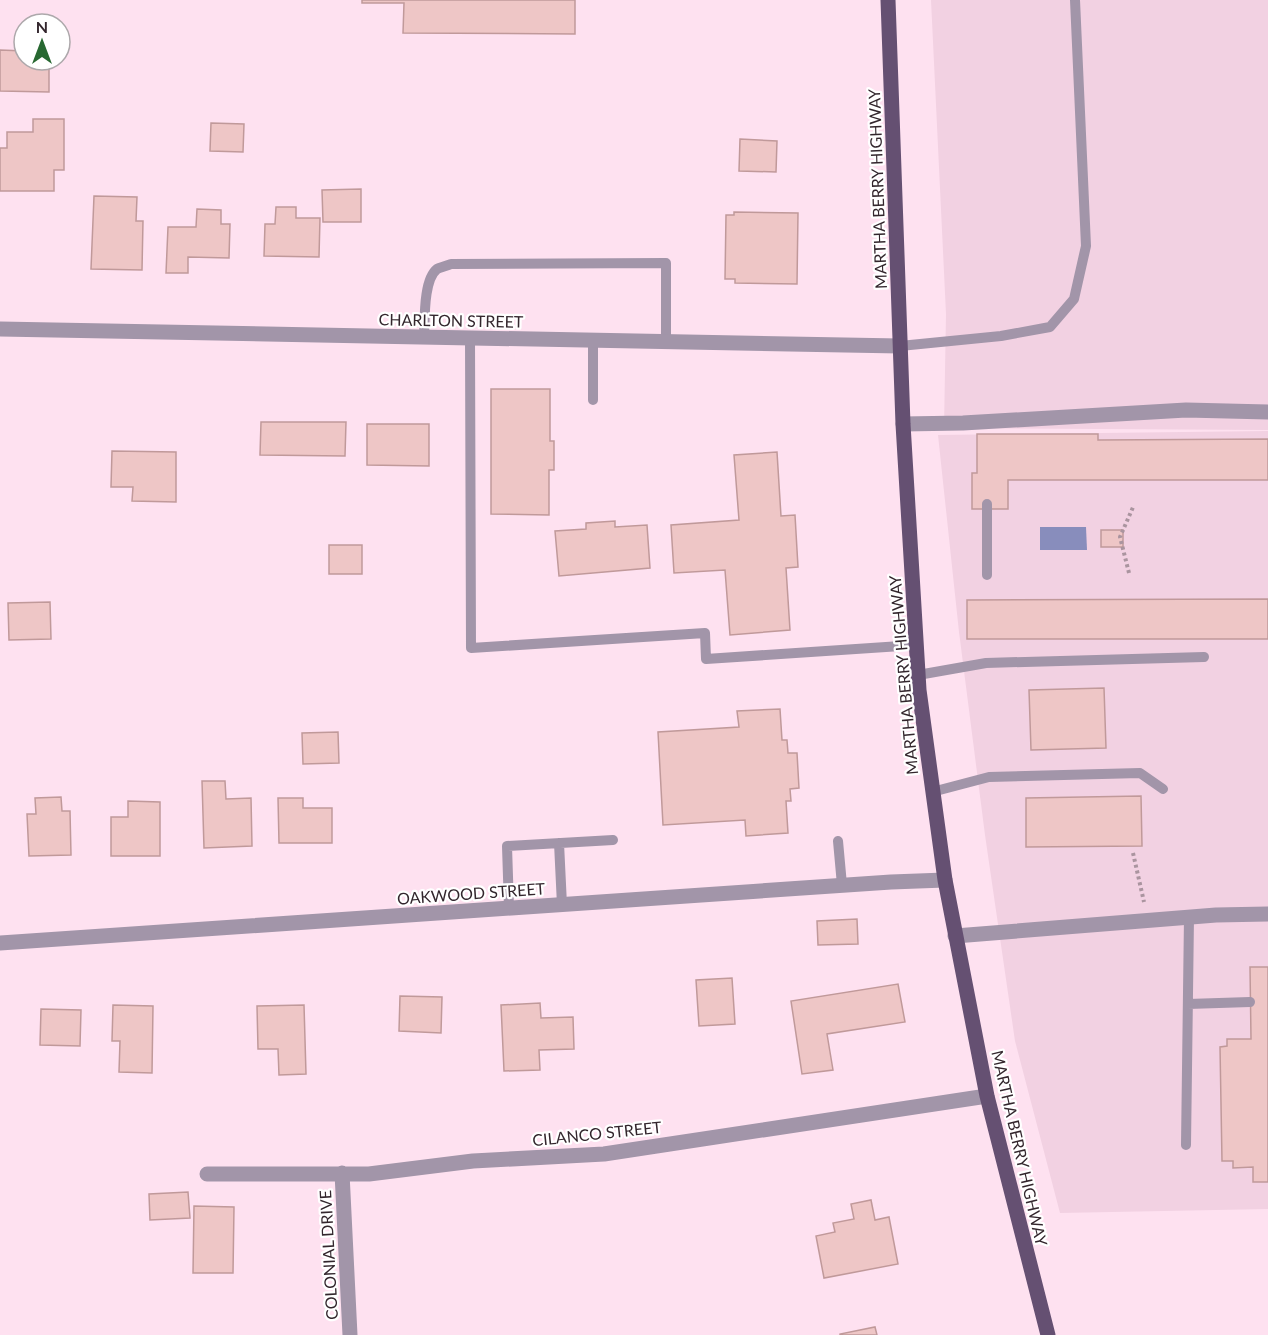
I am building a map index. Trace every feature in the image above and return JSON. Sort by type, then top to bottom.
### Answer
[{"type":"main road","name":"MARTHA BERRY HIGHWAY","points":[[888,0],[903,424],[918,675],[932,792],[955,936],[987,1096],[1048,1335]]},
{"type":"main road","points":[[1043,1319],[1057,1335]]},
{"type":"street","name":"CHARLTON STREET","points":[[0,329],[900,346]]},
{"type":"street","points":[[903,424],[963,423],[1186,410],[1268,412]]},
{"type":"street","name":"OAKWOOD STREET","points":[[0,943],[842,885],[945,880]]},
{"type":"street","points":[[955,936],[1189,917],[1268,914]]},
{"type":"street","name":"CILANCO STREET","points":[[207,1174],[369,1174],[473,1161],[604,1154],[987,1096]]},
{"type":"street","name":"COLONIAL DRIVE","points":[[342,1173],[350,1335]]},
{"type":"lane","points":[[900,346],[1001,336],[1050,327],[1074,299],[1086,246],[1075,0]]},
{"type":"lane","points":[[424,337],[430,277],[437,270],[451,264],[666,263],[666,342]]},
{"type":"lane","points":[[470,338],[471,648],[705,633],[706,659],[916,645]]},
{"type":"lane","points":[[592,340],[592,400]]},
{"type":"lane","points":[[987,504],[987,575]]},
{"type":"lane","points":[[918,675],[986,663],[1204,657]]},
{"type":"lane","points":[[932,792],[989,777],[1140,773],[1163,789]]},
{"type":"lane","points":[[509,908],[507,846],[613,840]]},
{"type":"lane","points":[[838,841],[842,885]]},
{"type":"lane","points":[[559,843],[562,905]]},
{"type":"lane","points":[[1186,1145],[1189,917]]},
{"type":"lane","points":[[1188,1004],[1250,1002]]},
{"type":"path","points":[[1129,573],[1119,537],[1134,505]]},
{"type":"path","points":[[1133,853],[1148,920]]},
{"type":"shaded area","points":[[931,0],[1268,0],[1268,430],[944,428],[946,314]]},
{"type":"shaded area","points":[[1268,431],[1268,1209],[1060,1213],[1015,1041],[959,632],[938,435]]},
{"type":"water","points":[[1040,527],[1086,527],[1087,550],[1040,550]]},
{"type":"building","points":[[362,0],[575,0],[575,34],[403,33],[404,3],[362,3]]},
{"type":"building","points":[[0,50],[12,50],[12,72],[49,72],[49,92],[0,91]]},
{"type":"building","points":[[33,119],[64,119],[64,170],[54,170],[54,191],[0,191],[0,148],[7,148],[7,132],[33,132]]},
{"type":"building","points":[[211,123],[244,124],[243,152],[210,151]]},
{"type":"building","points":[[740,139],[777,141],[776,172],[739,171]]},
{"type":"building","points":[[361,189],[361,222],[323,222],[322,190]]},
{"type":"building","points":[[94,196],[137,197],[136,221],[143,221],[142,270],[91,269]]},
{"type":"building","points":[[276,207],[296,207],[296,218],[320,218],[319,257],[264,256],[265,224],[275,224]]},
{"type":"building","points":[[197,209],[221,210],[221,224],[230,224],[229,258],[188,257],[188,273],[166,273],[168,227],[196,227]]},
{"type":"building","points":[[734,212],[798,213],[797,284],[735,283],[735,279],[725,279],[726,215],[734,215]]},
{"type":"building","points":[[491,389],[550,389],[550,441],[554,441],[554,470],[549,470],[549,515],[491,514]]},
{"type":"building","points":[[261,422],[346,422],[345,456],[260,455]]},
{"type":"building","points":[[367,424],[429,424],[429,466],[367,465]]},
{"type":"building","points":[[977,434],[1098,434],[1098,440],[1268,439],[1268,480],[1008,480],[1008,509],[972,509],[972,473],[977,473]]},
{"type":"building","points":[[112,451],[176,452],[176,502],[132,501],[133,487],[111,487]]},
{"type":"building","points":[[777,452],[781,516],[795,515],[798,567],[786,568],[790,630],[730,635],[725,570],[674,573],[671,525],[739,520],[734,455]]},
{"type":"building","points":[[615,521],[615,527],[647,525],[650,568],[559,576],[555,531],[586,529],[586,523]]},
{"type":"building","points":[[1101,530],[1123,530],[1123,547],[1101,547]]},
{"type":"building","points":[[329,545],[362,545],[362,574],[329,574]]},
{"type":"building","points":[[1268,599],[1268,639],[967,639],[967,600]]},
{"type":"building","points":[[50,602],[51,639],[9,640],[8,603]]},
{"type":"building","points":[[1104,688],[1106,748],[1031,750],[1029,690]]},
{"type":"building","points":[[780,709],[782,740],[787,740],[788,753],[797,753],[799,788],[790,789],[791,801],[786,801],[788,833],[746,836],[745,820],[663,825],[658,732],[739,727],[737,711]]},
{"type":"building","points":[[338,732],[339,763],[303,764],[302,733]]},
{"type":"building","points":[[202,781],[225,781],[226,799],[251,798],[252,846],[204,848]]},
{"type":"building","points":[[1141,796],[1142,846],[1026,847],[1026,798]]},
{"type":"building","points":[[61,797],[62,811],[70,811],[71,855],[29,856],[27,814],[36,814],[35,798]]},
{"type":"building","points":[[278,798],[303,798],[303,808],[332,808],[332,843],[279,843]]},
{"type":"building","points":[[128,801],[160,802],[160,856],[111,856],[111,817],[128,817]]},
{"type":"building","points":[[857,919],[858,944],[818,945],[817,921]]},
{"type":"building","points":[[1250,967],[1268,967],[1268,1182],[1253,1182],[1253,1167],[1233,1168],[1233,1161],[1222,1161],[1220,1047],[1227,1046],[1227,1039],[1251,1039]]},
{"type":"building","points":[[732,978],[735,1024],[699,1026],[696,980]]},
{"type":"building","points":[[898,984],[905,1022],[827,1034],[833,1070],[802,1074],[791,1001]]},
{"type":"building","points":[[400,996],[442,997],[441,1033],[399,1031]]},
{"type":"building","points":[[540,1003],[541,1018],[573,1017],[574,1049],[539,1050],[540,1070],[504,1071],[501,1005]]},
{"type":"building","points":[[113,1005],[153,1006],[152,1073],[119,1072],[120,1041],[112,1041]]},
{"type":"building","points":[[304,1005],[306,1074],[279,1075],[278,1049],[258,1049],[257,1006]]},
{"type":"building","points":[[41,1009],[81,1010],[80,1046],[40,1045]]},
{"type":"building","points":[[188,1192],[190,1218],[150,1220],[149,1194]]},
{"type":"building","points":[[871,1200],[875,1220],[889,1217],[898,1264],[824,1278],[816,1236],[835,1232],[833,1223],[854,1219],[851,1204]]},
{"type":"building","points":[[194,1206],[234,1207],[233,1273],[193,1273]]},
{"type":"building","points":[[875,1327],[877,1335],[840,1335],[840,1334]]}]
